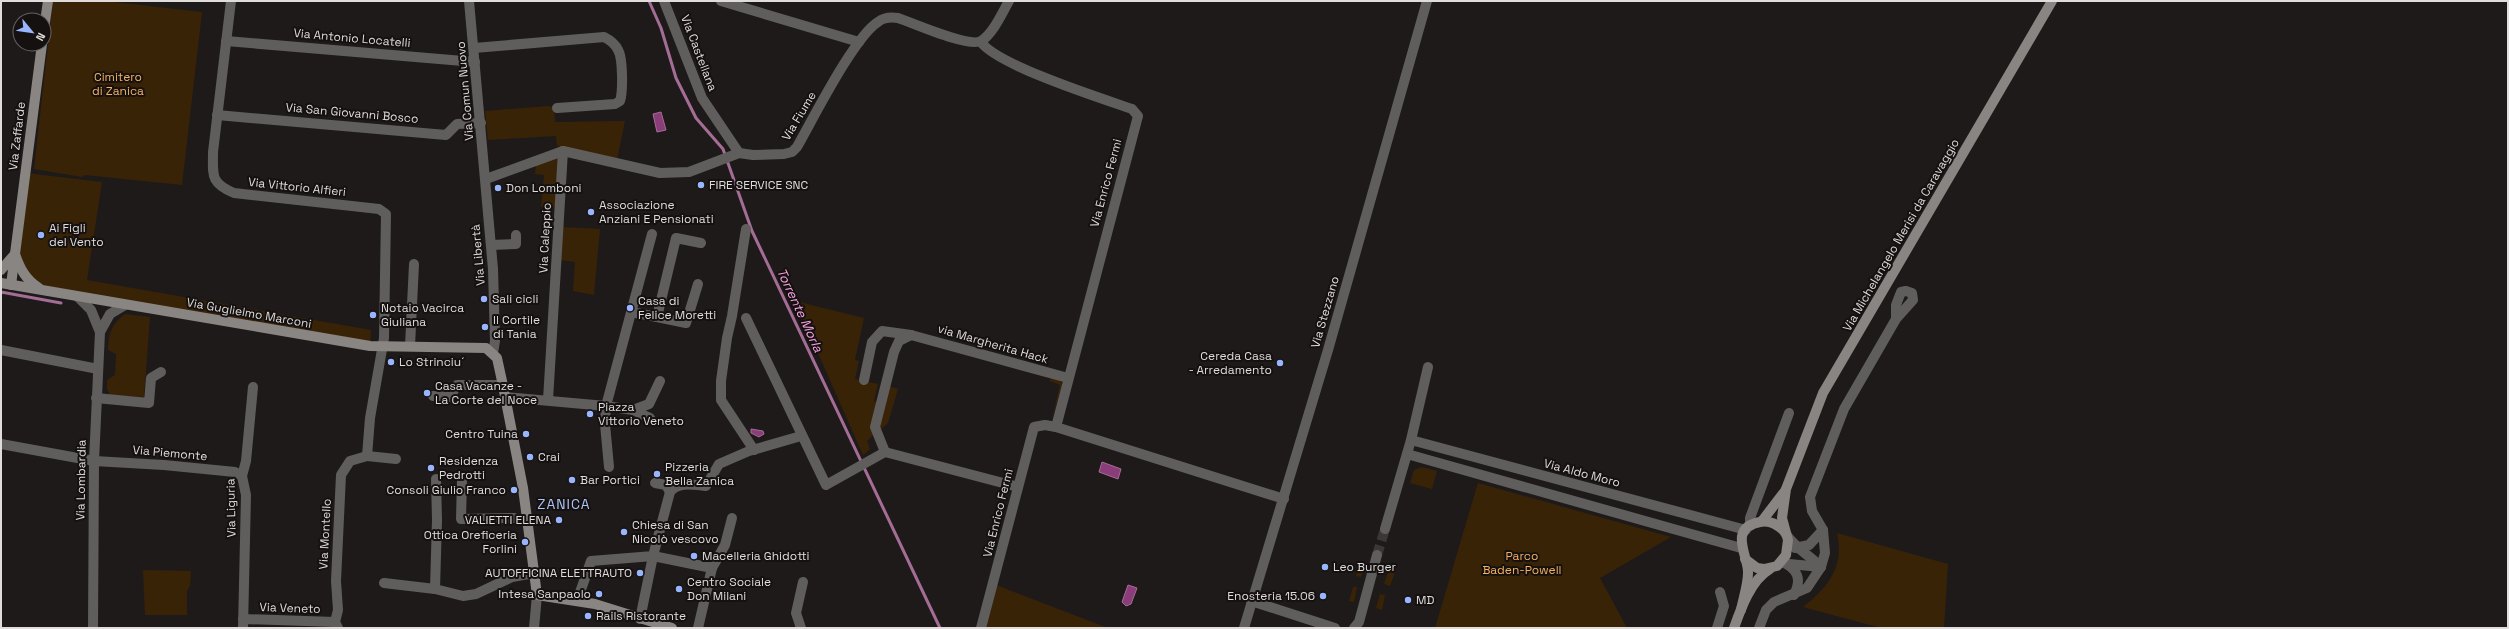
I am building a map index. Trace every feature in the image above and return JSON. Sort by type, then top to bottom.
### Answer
[{"type":"street","points":[[46,12],[48,1]]},
{"type":"street","name":"Via Vittorio Alfieri","points":[[230,1],[217,115],[212,176],[217,182],[234,192],[379,209],[386,214],[387,223],[383,347]]},
{"type":"street","name":"Via Comun Nuovo","points":[[469,1],[486,179]]},
{"type":"street","name":"Via Castellana","points":[[664,1],[702,98],[736,154]]},
{"type":"street","points":[[721,1],[852,38],[859,42]]},
{"type":"street","points":[[981,42],[1009,1]]},
{"type":"street","name":"Via Stezzano","points":[[1244,628],[1251,601],[1284,499],[1427,1]]},
{"type":"street","name":"Via Michelangelo Merisi da Caravaggio","points":[[1784,563],[1788,547],[1782,518],[1786,489],[1823,393],[2052,1]]},
{"type":"street","name":"Via Fiume","points":[[562,151],[660,173],[689,172],[736,154],[784,154],[792,152],[797,147],[825,97],[859,42],[872,26],[879,21],[892,17],[968,42],[981,42]]},
{"type":"street","points":[[474,48],[604,37],[613,42],[620,51],[623,94],[620,101],[614,104],[557,108]]},
{"type":"street","name":"Via Antonio Locatelli","points":[[226,41],[475,62]]},
{"type":"street","name":"Via Enrico Fermi","points":[[981,42],[990,52],[1010,63],[1132,108],[1137,113],[1056,427]]},
{"type":"street","name":"Via Zaffarde","points":[[6,284],[15,254],[41,52]]},
{"type":"street","name":"Via San Giovanni Bosco","points":[[217,115],[446,135],[457,124],[481,122]]},
{"type":"street","points":[[486,179],[533,164],[562,151]]},
{"type":"street","name":"Via Caleppio","points":[[548,400],[562,151]]},
{"type":"street","name":"Via Libertà","points":[[486,179],[491,245],[495,341],[493,353],[498,362],[503,384],[522,517],[534,573],[537,595],[534,628]]},
{"type":"street","points":[[746,229],[720,381],[721,400],[754,450]]},
{"type":"street","points":[[609,467],[605,424],[606,406],[652,234]]},
{"type":"street","name":"Via Libertà","points":[[491,245],[516,244],[516,235]]},
{"type":"street","points":[[657,317],[676,238],[701,244]]},
{"type":"street","points":[[1,270],[15,254]]},
{"type":"street","name":"Via Zaffarde","points":[[15,254],[20,270],[31,283],[45,291]]},
{"type":"street","points":[[410,346],[414,264]]},
{"type":"street","name":"Via Guglielmo Marconi","points":[[6,284],[383,347],[476,346],[486,348],[493,353]]},
{"type":"street","points":[[631,312],[686,323],[698,284]]},
{"type":"street","name":"Via Lombardia","points":[[78,297],[91,310],[100,332],[94,461],[93,628]]},
{"type":"street","name":"Via Lombardia","points":[[100,332],[110,314],[125,305]]},
{"type":"street","points":[[746,318],[801,436],[826,485],[857,466],[885,452],[1018,487]]},
{"type":"street","points":[[1759,628],[1766,610],[1774,602],[1794,595],[1807,588],[1820,567],[1824,553],[1823,530],[1812,511],[1810,497],[1844,409],[1896,319]]},
{"type":"street","name":"via Margherita Hack","points":[[864,380],[872,342],[882,331],[911,335],[1068,378]]},
{"type":"street","points":[[885,452],[875,427],[894,352],[899,341],[911,335]]},
{"type":"street","points":[[367,456],[370,418],[379,355],[383,347]]},
{"type":"street","points":[[1,350],[98,369]]},
{"type":"street","points":[[1385,529],[1411,440],[1428,367]]},
{"type":"street","points":[[96,398],[149,403],[151,378],[161,372]]},
{"type":"street","points":[[633,410],[649,404],[660,381]]},
{"type":"street","points":[[433,396],[450,397],[456,385],[503,384]]},
{"type":"street","name":"Via Liguria","points":[[243,624],[246,495],[242,476],[246,461],[253,387]]},
{"type":"street","points":[[505,397],[606,406],[633,410],[650,418]]},
{"type":"street","points":[[1741,610],[1748,573],[1741,548],[1741,542],[1748,528],[1750,518],[1789,413]]},
{"type":"street","name":"Via Enrico Fermi","points":[[981,628],[1034,427],[1045,424],[1056,427],[1284,499]]},
{"type":"street","points":[[640,618],[653,556],[670,492],[674,487],[681,485],[706,486],[719,464],[754,450],[801,436]]},
{"type":"street","name":"Via Aldo Moro","points":[[1411,440],[1748,528]]},
{"type":"street","name":"Via Piemonte","points":[[1,444],[94,461],[164,465],[235,472],[242,476]]},
{"type":"street","points":[[1407,454],[1741,548]]},
{"type":"street","name":"Via Montello","points":[[337,625],[338,610],[336,581],[341,475],[350,461],[367,456],[396,459]]},
{"type":"street","points":[[435,590],[436,479]]},
{"type":"street","points":[[462,480],[461,519],[522,517]]},
{"type":"street","points":[[655,482],[666,485],[670,492]]},
{"type":"street","name":"Via Michelangelo Merisi da Caravaggio","points":[[1762,521],[1786,489]]},
{"type":"street","points":[[698,628],[712,568],[725,545],[732,518]]},
{"type":"street","points":[[1748,528],[1762,521],[1775,524],[1785,532],[1795,548],[1812,558],[1820,567]]},
{"type":"street","points":[[1795,548],[1809,545],[1823,530]]},
{"type":"street","points":[[1354,628],[1359,622],[1377,555]]},
{"type":"street","points":[[576,601],[591,561],[653,556],[712,568]]},
{"type":"street","points":[[1745,559],[1757,568],[1772,568]]},
{"type":"street","points":[[1734,628],[1741,610],[1761,574],[1784,563],[1820,567]]},
{"type":"street","points":[[1784,563],[1795,569],[1799,577],[1798,586],[1794,595]]},
{"type":"street","points":[[384,583],[435,590],[463,596],[476,594],[512,577],[534,573]]},
{"type":"street","points":[[801,628],[796,613],[803,582]]},
{"type":"street","points":[[1717,628],[1724,606],[1720,592]]},
{"type":"street","points":[[537,595],[595,604],[672,628]]},
{"type":"street","points":[[1251,601],[1335,628]]},
{"type":"street","name":"Via Veneto","points":[[243,624],[337,625]]},
{"type":"green space","name":"Cimitero di Zanica","points":[[53,1],[104,1],[202,12],[182,185],[85,175],[82,177],[34,169],[47,52],[52,52]]},
{"type":"green space","points":[[549,106],[554,108],[555,122],[625,121],[617,160],[557,146],[556,136],[488,140],[485,111]]},
{"type":"green space","points":[[560,155],[556,207],[541,207],[544,175],[535,174],[536,165]]},
{"type":"green space","points":[[26,173],[102,182],[87,280],[371,330],[370,346],[125,305],[31,283],[15,254]]},
{"type":"green space","points":[[562,227],[600,229],[594,295],[573,291],[575,262],[560,260]]},
{"type":"green space","points":[[795,301],[864,318],[855,360],[859,361],[855,379],[878,384],[874,401],[879,402],[874,434],[867,441],[870,449],[863,455]]},
{"type":"green space","points":[[125,314],[150,317],[144,397],[110,395],[107,389],[107,380],[115,375],[116,354],[108,350],[109,338],[114,325]]},
{"type":"green space","points":[[1051,376],[1061,381],[1062,385],[1052,419],[1060,385],[1050,381]]},
{"type":"green space","points":[[888,386],[898,389],[888,423],[878,432]]},
{"type":"green space","points":[[1422,467],[1437,471],[1432,489],[1410,483],[1414,470]]},
{"type":"green space","name":"Parco Baden-Powell","points":[[1478,483],[1671,537],[1600,578],[1627,628],[1435,628]]},
{"type":"green space","points":[[1837,533],[1948,564],[1944,628],[1881,628],[1803,607],[1820,592],[1832,575],[1839,556]]},
{"type":"green space","points":[[1360,561],[1366,563],[1361,577],[1356,576]]},
{"type":"green space","points":[[143,570],[191,571],[190,586],[187,591],[187,615],[145,615]]},
{"type":"green space","points":[[1389,570],[1395,572],[1390,586],[1384,584]]},
{"type":"green space","points":[[996,585],[1108,628],[986,628]]},
{"type":"green space","points":[[1353,587],[1357,587],[1354,602],[1349,601]]},
{"type":"green space","points":[[1380,594],[1385,595],[1382,610],[1376,608]]},
{"type":"shaded area","points":[[661,112],[666,130],[657,132],[653,114]]},
{"type":"shaded area","points":[[751,429],[763,431],[764,434],[759,437],[751,433]]},
{"type":"shaded area","points":[[1102,462],[1121,469],[1118,479],[1099,472]]},
{"type":"shaded area","points":[[1128,585],[1137,588],[1131,604],[1126,606],[1122,602]]},
{"type":"waterway","name":"Torrente Morla","points":[[649,1],[661,28],[676,78],[696,118],[723,149],[752,231],[940,628]]},
{"type":"waterway","points":[[1,292],[61,303]]},
{"type":"tunnel","points":[[1377,555],[1385,529]]},
{"type":"place","name":"FIRE SERVICE SNC","points":[[701,185]]},
{"type":"place","name":"Don Lomboni","points":[[498,188]]},
{"type":"place","name":"Associazione Anziani E Pensionati","points":[[591,212]]},
{"type":"place","name":"Ai Figli del Vento","points":[[41,235]]},
{"type":"place","name":"Sali cicli","points":[[484,299]]},
{"type":"place","name":"Casa di Felice Moretti","points":[[630,308]]},
{"type":"place","name":"Notaio Vacirca Giuliana","points":[[373,315]]},
{"type":"place","name":"Il Cortile di Tania","points":[[485,327]]},
{"type":"place","name":"Lo Strinciu´","points":[[391,362]]},
{"type":"place","name":"Cereda Casa - Arredamento","points":[[1280,363]]},
{"type":"place","name":"Casa Vacanze - La Corte del Noce","points":[[427,393]]},
{"type":"place","name":"Piazza Vittorio Veneto","points":[[590,414]]},
{"type":"place","name":"Centro Tuina","points":[[526,434]]},
{"type":"place","name":"Crai","points":[[530,457]]},
{"type":"place","name":"Residenza Pedrotti","points":[[431,468]]},
{"type":"place","name":"Pizzeria Bella Zanica","points":[[657,474]]},
{"type":"place","name":"Bar Portici","points":[[572,480]]},
{"type":"place","name":"Consoli Giulio Franco","points":[[514,490]]},
{"type":"place","name":"VALIETTI ELENA","points":[[559,520]]},
{"type":"place","name":"Chiesa di San Nicolò vescovo","points":[[624,532]]},
{"type":"place","name":"Ottica Oreficeria Forlini","points":[[525,542]]},
{"type":"place","name":"Macelleria Ghidotti","points":[[694,556]]},
{"type":"place","name":"Leo Burger","points":[[1325,567]]},
{"type":"place","name":"AUTOFFICINA ELETTRAUTO","points":[[640,573]]},
{"type":"place","name":"Centro Sociale Don Milani","points":[[679,589]]},
{"type":"place","name":"Intesa Sanpaolo","points":[[599,594]]},
{"type":"place","name":"Enosteria 15.06","points":[[1323,596]]},
{"type":"place","name":"MD","points":[[1408,600]]},
{"type":"place","name":"Rails Ristorante","points":[[588,616]]},
{"type":"district","name":"ZANICA","points":[[564,504]]}]
